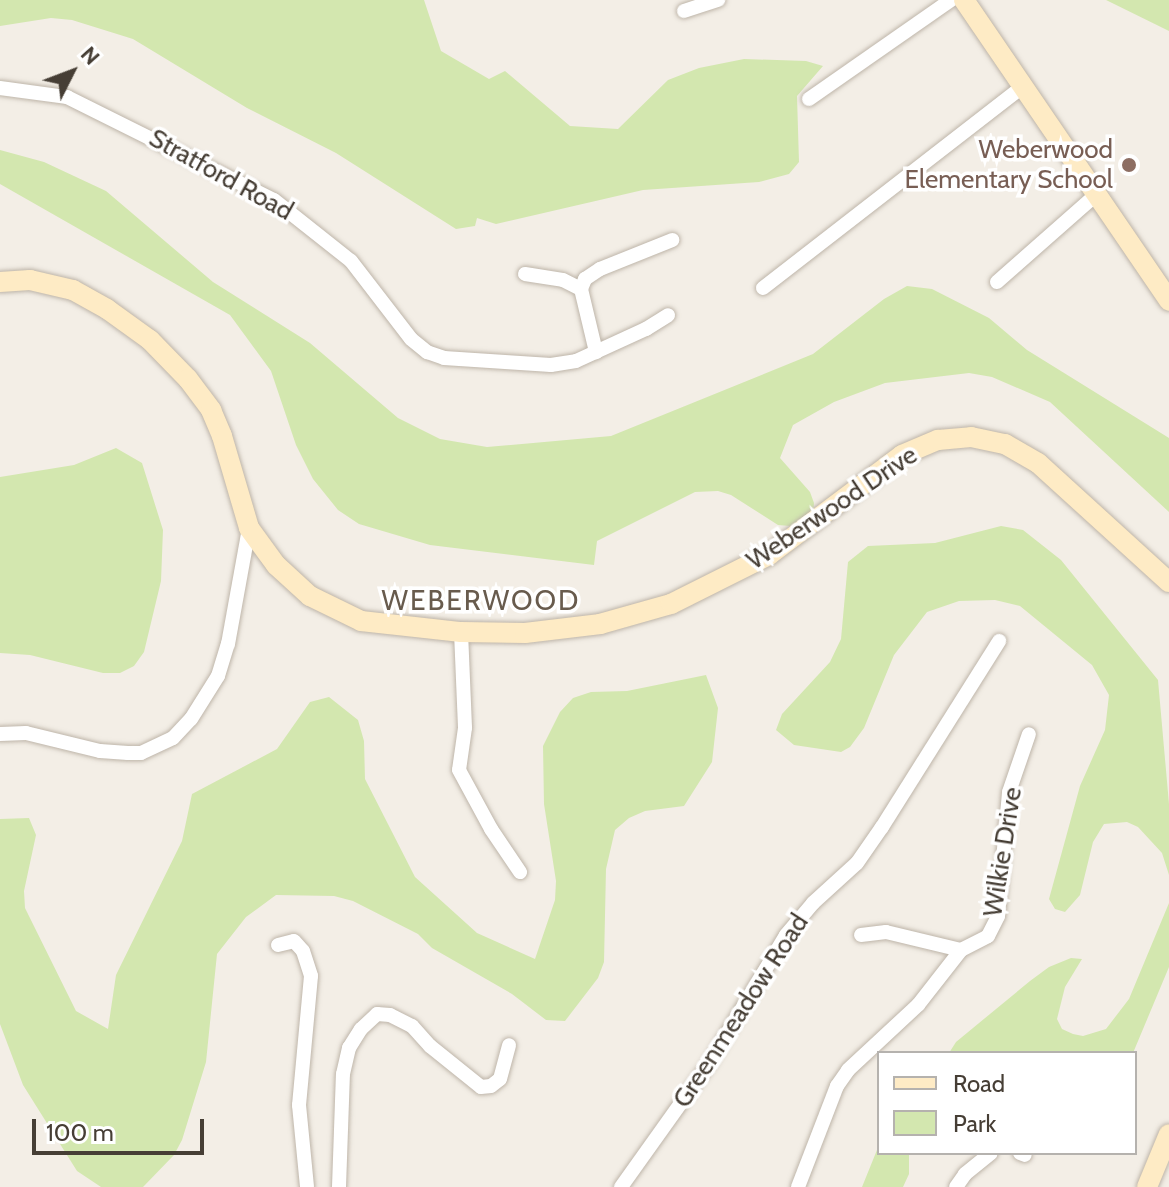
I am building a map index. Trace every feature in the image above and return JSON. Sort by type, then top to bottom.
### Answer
[{"type":"street","points":[[684,11],[718,0]]},
{"type":"street","points":[[809,99],[951,0]]},
{"type":"street","points":[[964,0],[1025,85],[1169,301]]},
{"type":"street","points":[[763,288],[1025,85]]},
{"type":"street","name":"Stratford Road","points":[[0,88],[67,97],[274,200],[351,261],[411,339],[427,352],[444,358],[551,365],[576,361],[668,315]]},
{"type":"street","points":[[997,282],[1098,193]]},
{"type":"street","points":[[596,352],[581,289],[585,279],[600,269],[672,240]]},
{"type":"street","points":[[525,274],[563,280],[581,289]]},
{"type":"street","name":"Weberwood Drive","points":[[0,282],[30,280],[73,290],[107,309],[150,340],[188,379],[211,410],[249,528],[276,565],[310,596],[361,621],[461,632],[525,633],[600,624],[671,604],[769,555],[902,455],[938,440],[971,437],[1005,444],[1038,463],[1169,582]]},
{"type":"street","points":[[0,734],[26,733],[100,751],[128,753],[141,753],[173,738],[191,719],[218,676],[228,644],[249,528]]},
{"type":"street","points":[[461,632],[465,728],[459,770],[491,829],[520,872]]},
{"type":"street","name":"Greenmeadow Road","points":[[621,1187],[710,1062],[786,935],[813,903],[857,863],[882,827],[999,641]]},
{"type":"street","name":"Wilkie Drive","points":[[798,1187],[837,1086],[865,1051],[918,1005],[961,950],[988,936],[998,916],[1009,792],[1029,734]]},
{"type":"street","points":[[861,935],[886,932],[961,950]]},
{"type":"street","points":[[278,945],[294,941],[303,951],[311,976],[299,1105],[307,1187]]},
{"type":"street","points":[[339,1187],[343,1074],[349,1048],[361,1029],[377,1014],[390,1015],[412,1026],[430,1046],[481,1087],[491,1086],[500,1079],[509,1045]]},
{"type":"street","points":[[1147,1187],[1169,1134]]},
{"type":"street","points":[[956,1187],[971,1168],[988,1155]]},
{"type":"green space","points":[[0,0],[424,0],[441,51],[489,79],[505,71],[570,126],[618,129],[668,80],[699,68],[744,59],[806,61],[823,66],[797,96],[799,162],[789,174],[759,182],[643,190],[496,224],[477,218],[475,226],[456,229],[336,153],[247,108],[133,39],[72,20],[51,18],[0,26]]},
{"type":"green space","points":[[1106,0],[1169,0],[1169,31]]},
{"type":"green space","points":[[0,150],[44,162],[106,191],[213,282],[310,343],[398,418],[440,439],[487,447],[611,436],[813,354],[884,299],[907,286],[932,289],[989,318],[1027,350],[1169,438],[1169,512],[1050,402],[992,377],[969,373],[885,383],[834,402],[793,425],[780,458],[810,492],[814,503],[813,513],[790,526],[778,525],[731,495],[718,491],[695,492],[597,541],[594,565],[430,545],[359,524],[338,510],[313,479],[296,445],[271,371],[230,315],[0,184]]},
{"type":"green space","points":[[116,448],[142,463],[163,530],[161,581],[144,652],[134,666],[120,673],[103,673],[30,655],[0,653],[0,477],[74,465]]},
{"type":"green space","points":[[1001,526],[1023,530],[1061,560],[1158,680],[1169,804],[1169,875],[1162,853],[1138,827],[1127,822],[1104,824],[1093,842],[1080,895],[1065,912],[1055,909],[1049,899],[1080,786],[1105,730],[1109,695],[1092,665],[1020,606],[995,600],[959,601],[927,612],[894,655],[864,728],[850,747],[841,752],[794,745],[776,730],[782,714],[830,662],[841,639],[848,562],[868,546],[935,543]]},
{"type":"green space","points":[[706,675],[718,708],[712,762],[684,806],[645,811],[629,818],[615,830],[606,869],[604,962],[598,978],[565,1021],[546,1020],[512,994],[432,948],[418,934],[353,901],[334,896],[276,895],[246,917],[217,954],[206,1062],[182,1140],[174,1155],[143,1187],[101,1187],[77,1171],[23,1085],[0,1024],[0,819],[29,818],[36,835],[24,891],[25,908],[76,1011],[108,1029],[116,975],[182,841],[192,794],[277,749],[310,702],[329,697],[358,720],[364,741],[365,779],[415,877],[477,933],[535,959],[555,900],[556,881],[544,804],[543,746],[560,712],[573,698],[591,692],[627,691]]},
{"type":"green space","points":[[1169,903],[1169,967],[1134,1051],[950,1051],[956,1042],[1030,981],[1049,967],[1071,958],[1082,959],[1065,987],[1057,1019],[1062,1029],[1083,1036],[1106,1029],[1129,999]]},
{"type":"green space","points":[[877,1150],[877,1155],[909,1155],[909,1174],[903,1187],[862,1187]]},
{"type":"place","name":"Weberwood Elementary School","points":[[1129,165]]},
{"type":"district","name":"WEBERWOOD","points":[[481,600]]}]
